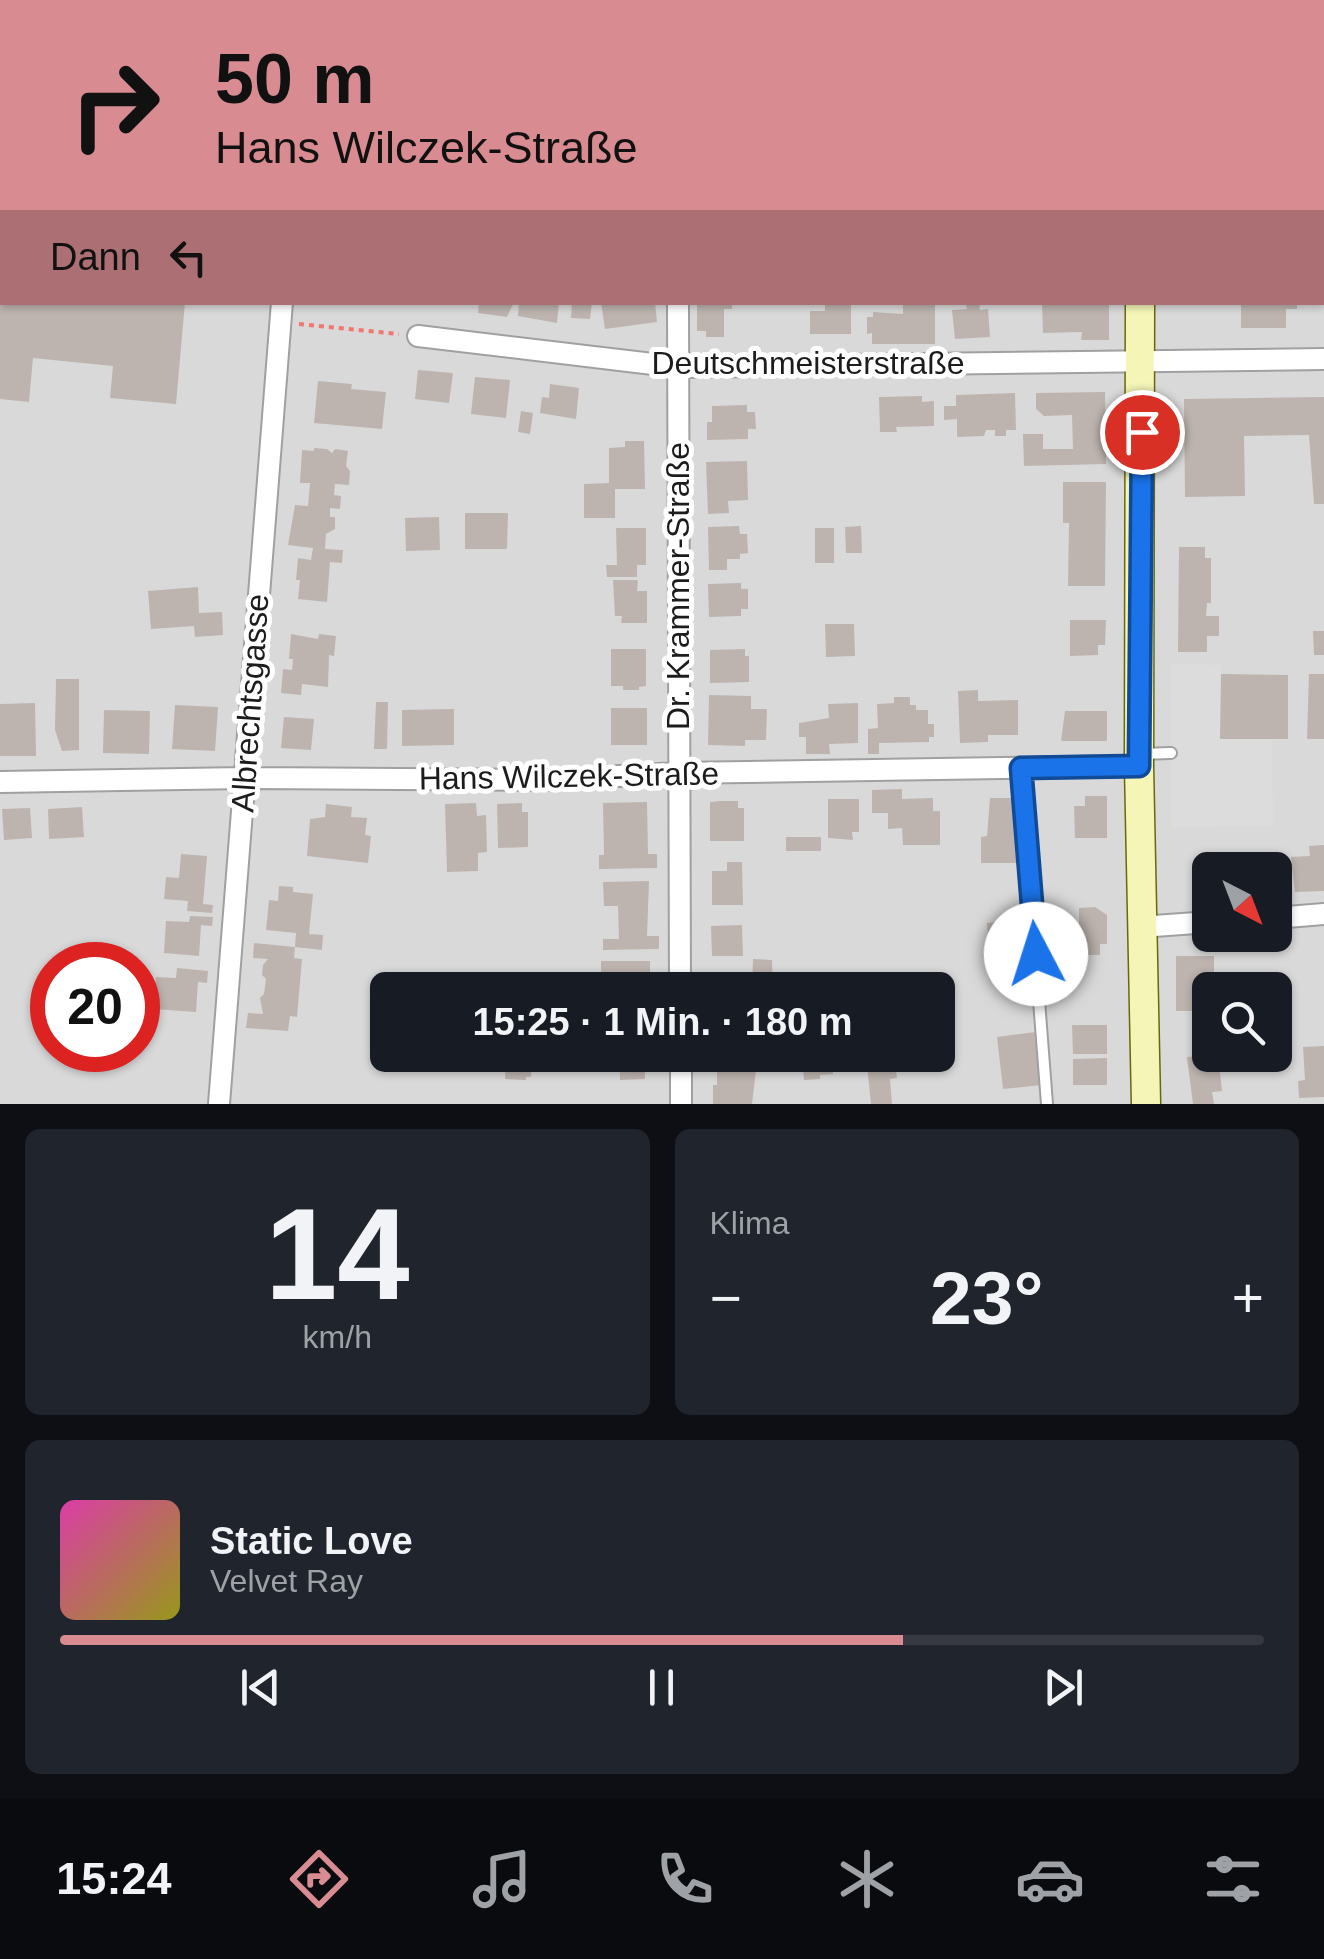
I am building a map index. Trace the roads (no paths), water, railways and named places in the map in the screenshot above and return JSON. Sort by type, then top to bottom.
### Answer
[{"type":"main road","points":[[1140,305],[1140,926],[1146,1104]]},
{"type":"street","name":"Dr. Krammer-Straße","points":[[678,305],[680,972]]},
{"type":"street","name":"Albrechtsgasse","points":[[219,1104],[281,312]]},
{"type":"street","name":"Deutschmeisterstraße","points":[[418,336],[678,367],[1324,358]]},
{"type":"street","name":"Hans Wilczek-Straße","points":[[0,782],[244,778],[539,780],[678,773],[1021,768],[1139,760]]},
{"type":"street","points":[[1292,917],[1324,914]]},
{"type":"street","points":[[1140,926],[1192,923]]},
{"type":"street","points":[[681,1072],[681,1104]]},
{"type":"lane","points":[[1139,760],[1171,752]]},
{"type":"lane","points":[[1021,768],[1048,1104]]}]
